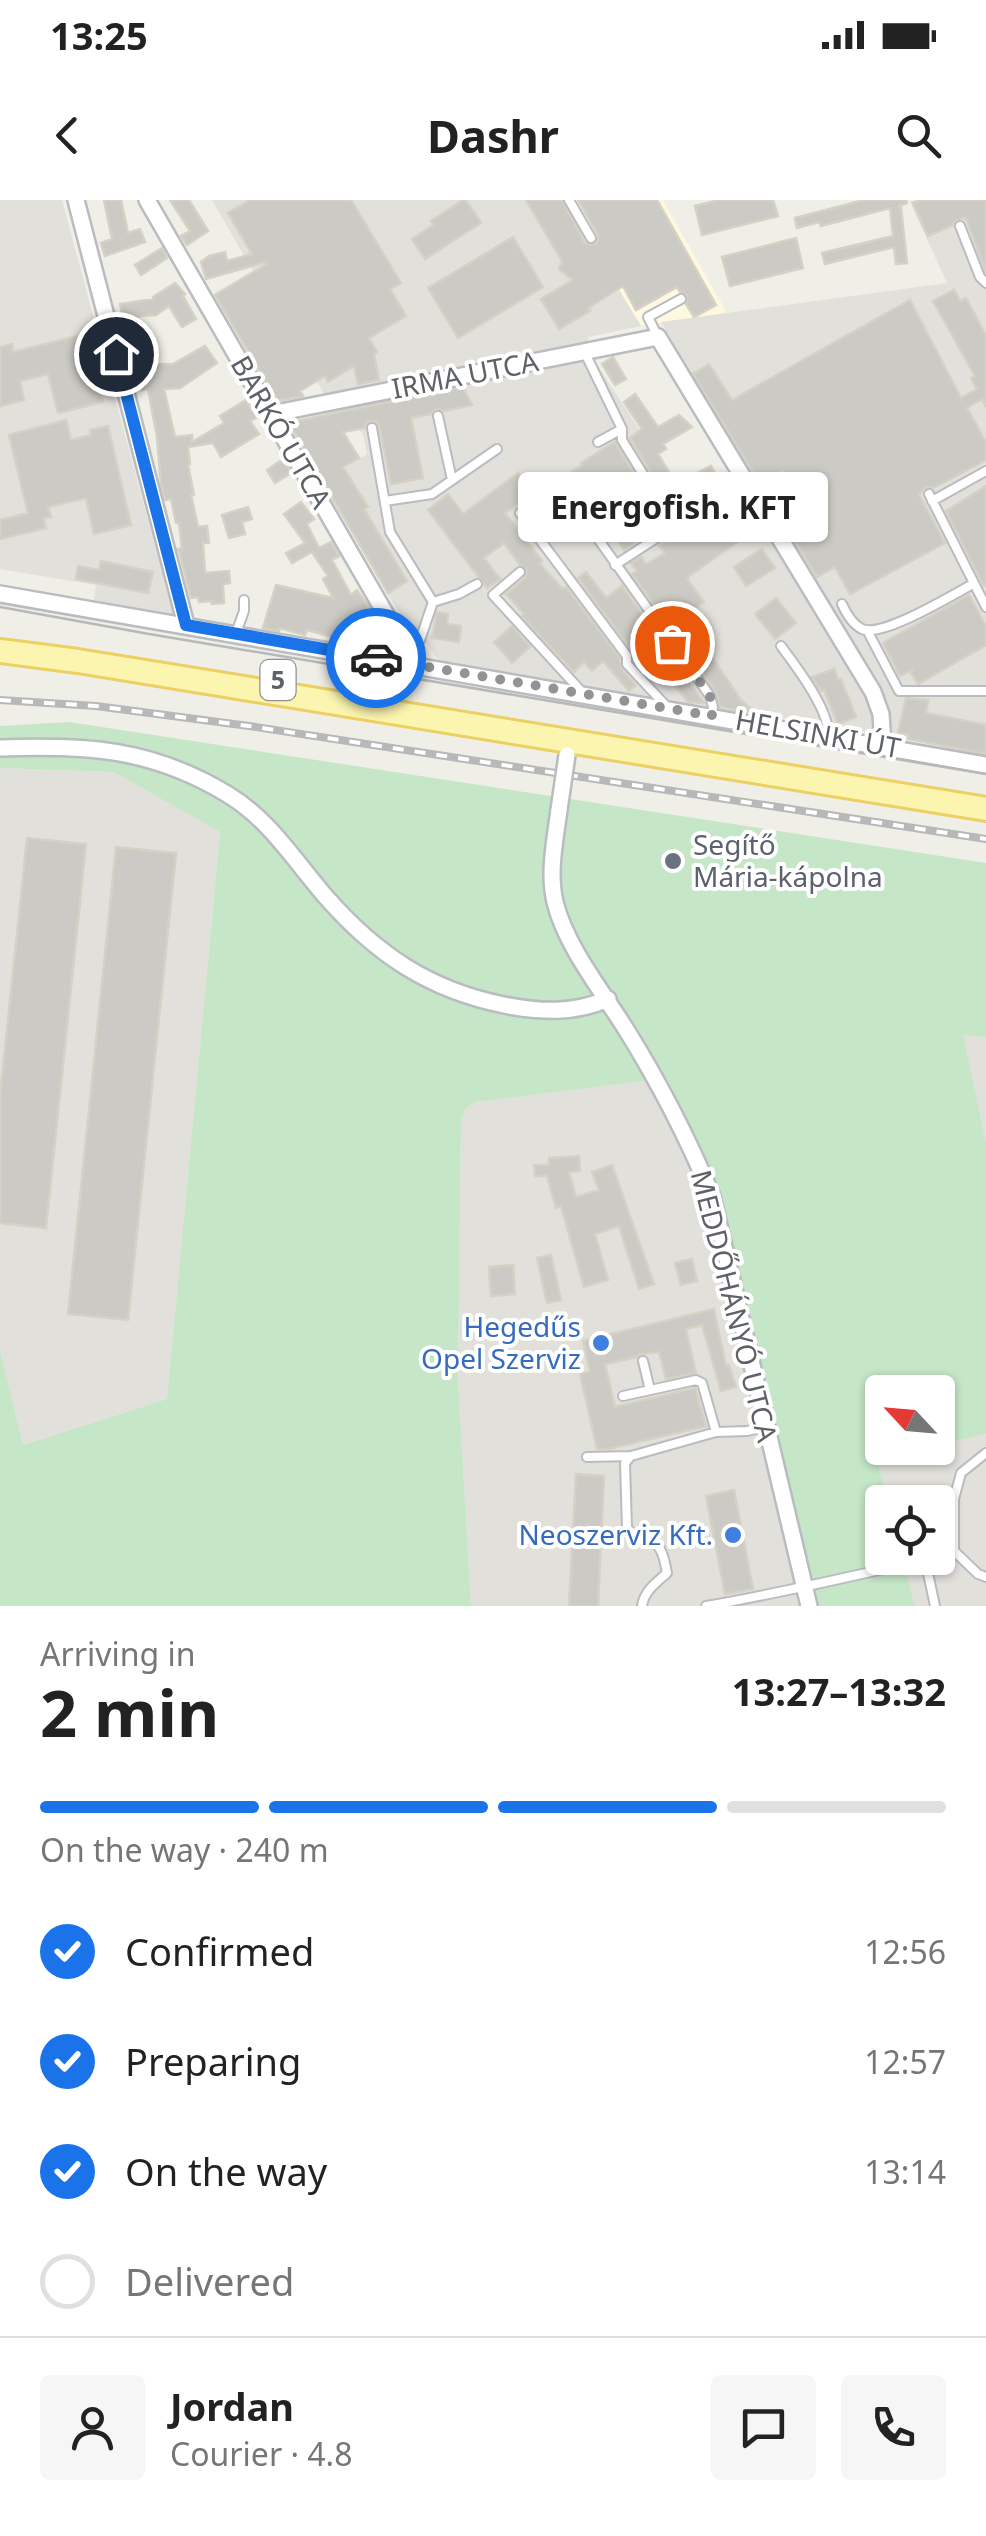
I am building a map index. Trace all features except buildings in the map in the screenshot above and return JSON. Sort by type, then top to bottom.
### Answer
[{"type":"main road","name":"HELSINKI ÚT","points":[[0,640],[48,644],[986,809]]},
{"type":"main road","name":"HELSINKI ÚT","points":[[0,651],[986,796]]},
{"type":"street","points":[[76,200],[186,625]]},
{"type":"street","name":"BARKÓ UTCA","points":[[147,200],[412,660]]},
{"type":"street","points":[[658,337],[873,692],[881,714],[883,746]]},
{"type":"street","name":"IRMA UTCA","points":[[271,414],[362,400],[658,337]]},
{"type":"street","name":"HELSINKI ÚT","points":[[0,594],[412,660],[584,695],[986,764]]},
{"type":"street","name":"MEDDŐHÁNYÓ UTCA","points":[[569,737],[552,875],[556,904],[574,946],[651,1070],[712,1196],[808,1606]]},
{"type":"street","points":[[0,748],[97,749],[149,758],[192,774],[251,810],[364,936],[398,964],[437,984],[495,1003],[546,1011],[591,1007],[608,999]]},
{"type":"lane","points":[[569,200],[591,238]]},
{"type":"lane","points":[[960,226],[986,283]]},
{"type":"lane","points":[[658,337],[648,317],[682,299]]},
{"type":"lane","points":[[584,350],[622,429],[622,440],[675,526],[616,565]]},
{"type":"lane","points":[[438,416],[452,480]]},
{"type":"lane","points":[[372,428],[390,532],[433,602]]},
{"type":"lane","points":[[598,442],[622,429]]},
{"type":"lane","points":[[384,501],[432,494],[496,449]]},
{"type":"lane","points":[[979,472],[930,498],[984,600]]},
{"type":"lane","points":[[520,514],[627,656],[628,664],[668,708]]},
{"type":"lane","points":[[565,536],[586,522],[710,696],[712,716]]},
{"type":"lane","points":[[520,572],[493,595],[584,695]]},
{"type":"lane","points":[[433,602],[477,584]]},
{"type":"lane","points":[[868,630],[890,626],[973,584]]},
{"type":"lane","points":[[236,634],[244,600]]},
{"type":"lane","points":[[412,660],[433,602]]},
{"type":"lane","points":[[842,604],[852,621],[868,630],[898,691],[986,691]]},
{"type":"lane","points":[[781,646],[830,726],[828,736]]},
{"type":"lane","points":[[643,1361],[650,1390]]},
{"type":"lane","points":[[623,1396],[696,1380],[702,1383],[716,1432]]},
{"type":"lane","points":[[587,1457],[632,1456],[716,1432],[747,1432],[765,1427]]},
{"type":"lane","points":[[955,1497],[962,1474],[986,1453]]},
{"type":"lane","points":[[632,1456],[625,1463],[627,1528],[635,1537],[663,1550],[667,1572],[650,1588],[642,1606]]},
{"type":"lane","points":[[955,1552],[978,1574],[986,1576]]},
{"type":"lane","points":[[706,1606],[778,1594],[865,1572]]},
{"type":"lane","points":[[932,1575],[935,1606]]},
{"type":"shaded area","points":[[0,200],[62,200],[174,617],[94,600],[96,585],[0,569]]},
{"type":"shaded area","points":[[212,200],[564,200],[641,326],[588,337],[592,357],[705,530],[761,491],[661,322],[947,283],[910,202],[986,200],[986,755],[438,660],[408,628],[321,482],[367,454],[363,434],[323,392]]},
{"type":"shaded area","points":[[564,200],[663,200],[727,313],[641,326]]},
{"type":"shaded area","points":[[0,768],[114,772],[220,831],[167,1399],[23,1445],[0,1350]]},
{"type":"shaded area","points":[[962,1034],[986,1037],[986,1142]]},
{"type":"shaded area","points":[[667,1078],[712,1169],[816,1606],[471,1606],[458,1380],[461,1119],[466,1108],[475,1102]]},
{"type":"shaded area","points":[[986,1434],[986,1606],[915,1606],[907,1575],[955,1575],[955,1485],[884,1485],[879,1465],[955,1465],[955,1441]]},
{"type":"green space","points":[[69,722],[986,863],[986,1037],[963,1035],[986,1142],[986,1434],[955,1441],[955,1375],[865,1375],[865,1465],[879,1465],[884,1485],[865,1485],[865,1575],[907,1575],[915,1606],[816,1606],[712,1170],[667,1078],[475,1102],[466,1108],[461,1119],[458,1380],[471,1606],[0,1606],[0,1350],[23,1445],[167,1399],[220,832],[114,772],[0,768],[0,726]]},
{"type":"tram line","points":[[0,607],[986,774]]},
{"type":"railway","points":[[0,700],[96,706],[249,726],[986,839]]},
{"type":"way so far","points":[[376,658],[712,716],[710,696],[672,643]]},
{"type":"place","name":"Energofish. KFT","points":[[672,643]]},
{"type":"place","name":"Segítő Mária-kápolna","points":[[673,861]]},
{"type":"place","name":"Hegedűs Opel Szerviz","points":[[601,1343]]},
{"type":"place","name":"Neoszerviz Kft.","points":[[733,1535]]},
{"type":"route","points":[[116,354],[186,625],[376,658]]}]
